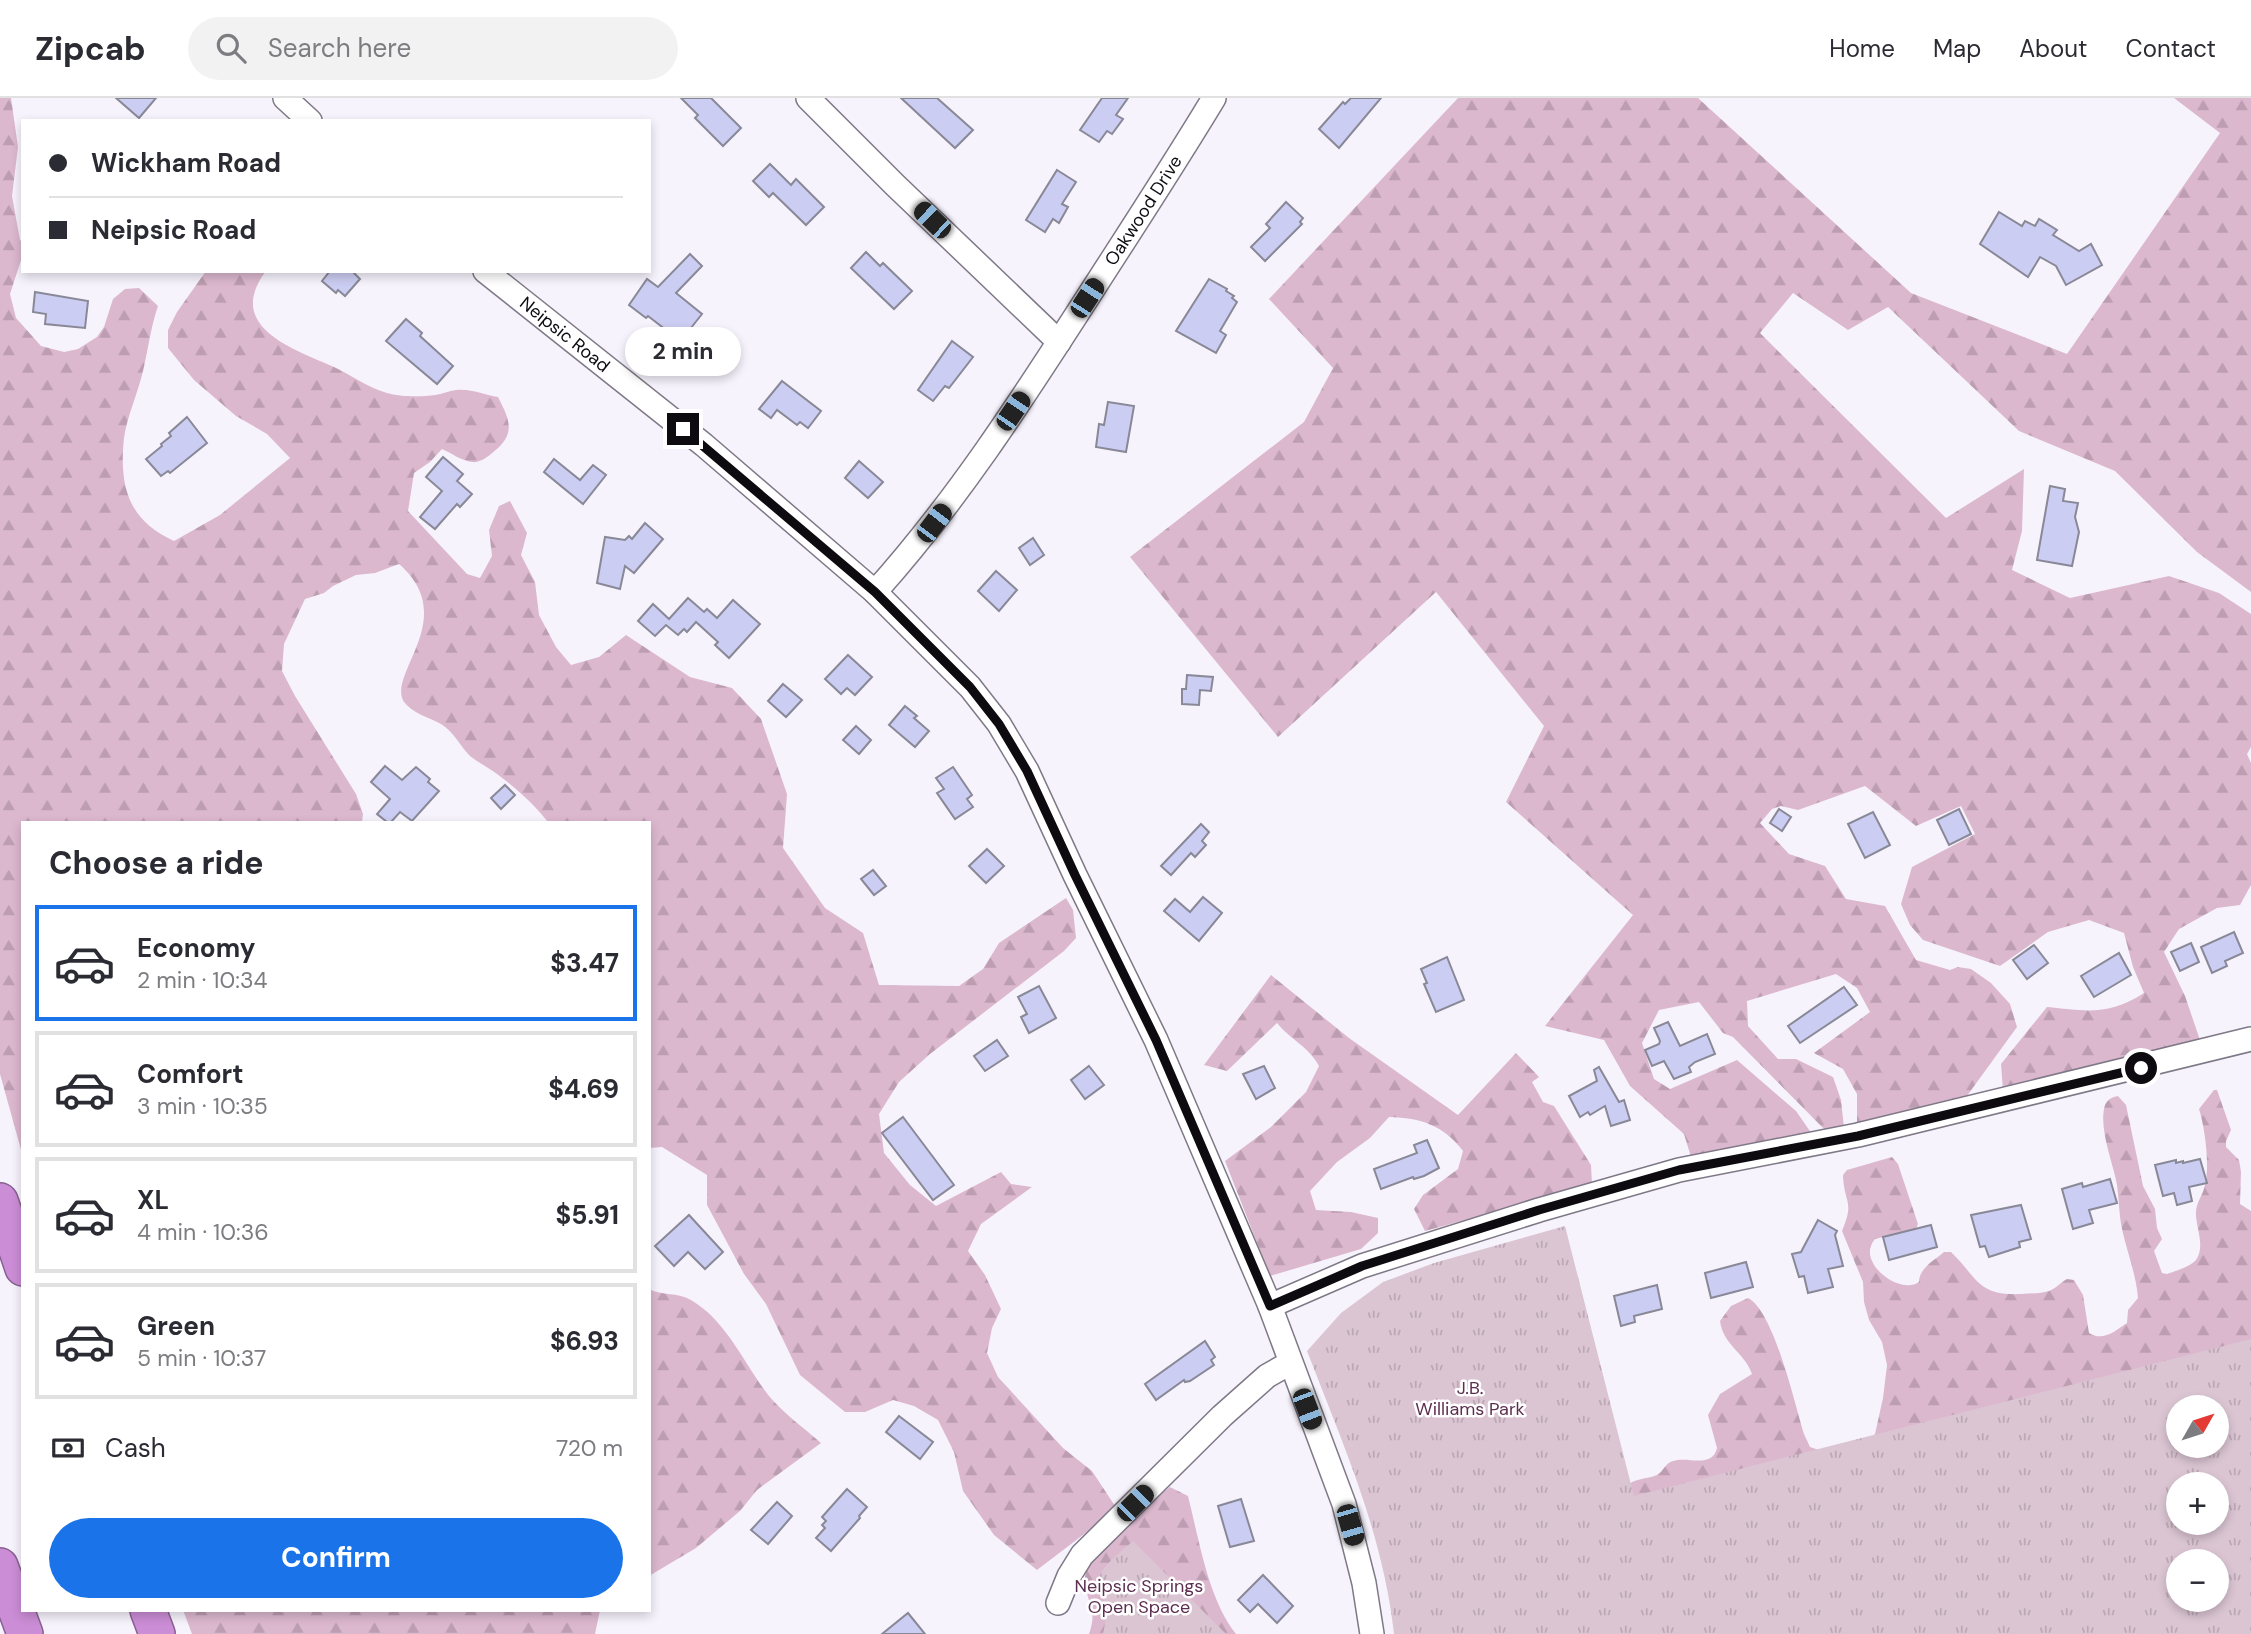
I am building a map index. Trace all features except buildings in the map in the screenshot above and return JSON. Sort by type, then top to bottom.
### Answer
[{"type":"highway","points":[[0,1200],[21,1262]]},
{"type":"highway","points":[[0,1566],[25,1634]]},
{"type":"highway","points":[[149,1612],[157,1634]]},
{"type":"street","points":[[285,98],[308,119]]},
{"type":"street","points":[[808,98],[1059,342]]},
{"type":"street","name":"Oakwood Drive","points":[[875,592],[921,541],[966,481],[1059,342],[1214,98]]},
{"type":"street","name":"Neipsic Road","points":[[488,273],[704,445],[875,592],[970,687],[999,724],[1027,771],[1170,1070],[1270,1306],[1344,1504],[1364,1583],[1372,1634]]},
{"type":"street","points":[[1270,1306],[1362,1266],[1539,1210],[1679,1170],[1858,1136],[2251,1039]]},
{"type":"street","points":[[1058,1603],[1082,1555],[1222,1416],[1266,1376],[1290,1363]]},
{"type":"green space","points":[[0,98],[11,98],[18,147],[12,196],[21,241],[21,260],[10,294],[16,318],[41,346],[64,352],[78,349],[97,337],[104,327],[113,299],[125,289],[139,288],[158,306],[142,375],[125,430],[123,471],[130,500],[146,523],[158,533],[174,541],[220,515],[290,458],[267,434],[236,416],[194,380],[168,348],[168,330],[177,312],[205,273],[265,273],[255,290],[253,307],[258,321],[283,343],[374,388],[392,394],[424,396],[461,390],[498,397],[509,428],[504,441],[487,457],[475,462],[464,460],[442,449],[414,473],[408,511],[467,574],[480,578],[492,556],[489,530],[499,506],[510,501],[527,533],[521,555],[535,582],[539,615],[556,647],[571,665],[599,657],[626,635],[690,677],[732,688],[761,719],[787,794],[783,848],[825,908],[863,933],[879,985],[959,986],[983,969],[999,943],[1066,898],[1073,910],[1076,938],[1064,951],[930,1054],[899,1082],[879,1114],[884,1153],[910,1185],[936,1206],[1001,1172],[1011,1184],[1032,1187],[981,1224],[968,1251],[985,1275],[1001,1309],[992,1328],[987,1353],[998,1377],[1063,1448],[1092,1471],[1117,1509],[1037,1570],[994,1535],[963,1491],[954,1452],[938,1420],[914,1406],[893,1400],[865,1412],[845,1412],[800,1375],[766,1304],[744,1274],[707,1205],[707,1175],[662,1147],[651,1148],[651,821],[547,821],[518,791],[470,756],[446,727],[407,706],[401,690],[423,624],[423,604],[416,584],[399,564],[375,573],[356,575],[324,593],[305,599],[284,644],[282,671],[356,794],[363,814],[362,821],[21,821],[21,1150],[0,1074]]},
{"type":"green space","points":[[1458,98],[1698,98],[1911,293],[2067,354],[2220,133],[2174,98],[2251,98],[2251,592],[2197,552],[2115,471],[2019,431],[1888,307],[1848,330],[1793,293],[1760,333],[1946,518],[2024,469],[2022,531],[2012,570],[2070,598],[2169,576],[2219,593],[2251,614],[2251,747],[2247,754],[2251,763],[2251,885],[2240,905],[2217,908],[2179,929],[2164,952],[2185,996],[2200,1040],[2003,1091],[2001,1064],[2047,1007],[2108,1009],[2144,993],[2133,967],[2124,933],[2089,920],[2048,932],[2000,966],[1923,940],[1910,925],[1901,904],[1912,867],[1975,834],[1961,806],[1916,826],[1865,786],[1798,810],[1781,806],[1772,809],[1760,823],[1789,854],[1825,866],[1846,899],[1885,906],[1916,960],[1950,970],[1958,967],[1971,969],[1991,983],[2010,1004],[2017,1027],[1964,1100],[1857,1127],[1857,1094],[1843,1069],[1814,1053],[1870,1012],[1857,988],[1836,974],[1747,1001],[1748,1026],[1778,1059],[1796,1059],[1833,1077],[1841,1100],[1844,1128],[1827,1132],[1733,1037],[1723,1033],[1699,1002],[1659,1010],[1642,1043],[1654,1079],[1670,1089],[1737,1060],[1796,1111],[1812,1134],[1691,1157],[1684,1134],[1630,1086],[1604,1040],[1545,1026],[1633,915],[1506,802],[1544,726],[1436,592],[1278,737],[1130,557],[1304,422],[1333,368],[1269,299]]},
{"type":"green space","points":[[1271,975],[1349,1038],[1458,1115],[1516,1053],[1539,1077],[1532,1082],[1543,1102],[1554,1106],[1591,1165],[1592,1185],[1425,1231],[1414,1209],[1423,1195],[1458,1169],[1463,1151],[1439,1129],[1421,1121],[1389,1117],[1370,1138],[1337,1162],[1310,1191],[1316,1210],[1351,1212],[1378,1218],[1378,1233],[1361,1249],[1270,1276],[1225,1161],[1271,1127],[1306,1092],[1319,1066],[1277,1023],[1227,1071],[1204,1065]]},
{"type":"green space","points":[[2214,1090],[2217,1090],[2231,1130],[2226,1147],[2239,1160],[2240,1204],[2251,1211],[2251,1634],[1587,1634],[1626,1487],[1637,1480],[1657,1475],[1673,1461],[1710,1458],[1717,1448],[1708,1415],[1720,1394],[1752,1374],[1722,1329],[1720,1321],[1731,1306],[1748,1298],[1758,1306],[1775,1339],[1810,1447],[1819,1450],[1871,1438],[1875,1434],[1887,1365],[1882,1342],[1869,1320],[1864,1302],[1863,1282],[1842,1231],[1848,1213],[1843,1175],[1847,1170],[1892,1157],[1898,1164],[1918,1224],[1916,1229],[1875,1239],[1870,1248],[1875,1266],[1891,1280],[1911,1285],[1919,1282],[1925,1268],[1932,1261],[1944,1252],[1951,1252],[1980,1284],[1995,1292],[2042,1293],[2067,1279],[2074,1280],[2083,1295],[2089,1333],[2104,1336],[2127,1323],[2128,1310],[2138,1298],[2103,1124],[2107,1101],[2118,1096],[2126,1105],[2143,1186],[2155,1209],[2157,1228],[2162,1239],[2154,1251],[2162,1273],[2167,1274],[2182,1268],[2196,1260],[2199,1254],[2196,1211],[2205,1185],[2205,1136],[2199,1109]]},
{"type":"green space","name":"J.B. Williams Park","points":[[1565,1226],[1634,1496],[2251,1339],[2251,1634],[1394,1634],[1389,1597],[1371,1525],[1307,1351],[1341,1313],[1383,1282],[1434,1263]]},
{"type":"green space","points":[[651,1290],[686,1298],[704,1309],[725,1331],[769,1396],[821,1443],[757,1490],[740,1511],[696,1548],[651,1575]]},
{"type":"green space","points":[[1170,1487],[1188,1496],[1211,1586],[1226,1620],[1236,1634],[1089,1634],[1092,1612],[1085,1582],[1087,1570],[1094,1557],[1118,1529]]},
{"type":"green space","name":"Neipsic Springs Open Space","points":[[1133,1541],[1226,1634],[1103,1634],[1106,1613],[1099,1578],[1108,1564]]},
{"type":"green space","points":[[184,1612],[600,1612],[595,1634],[192,1634]]},
{"type":"route","points":[[683,429],[875,592],[970,687],[999,724],[1044,804],[1075,875],[1156,1040],[1270,1306],[1362,1266],[1539,1210],[1679,1170],[1858,1136],[2141,1068]]}]
